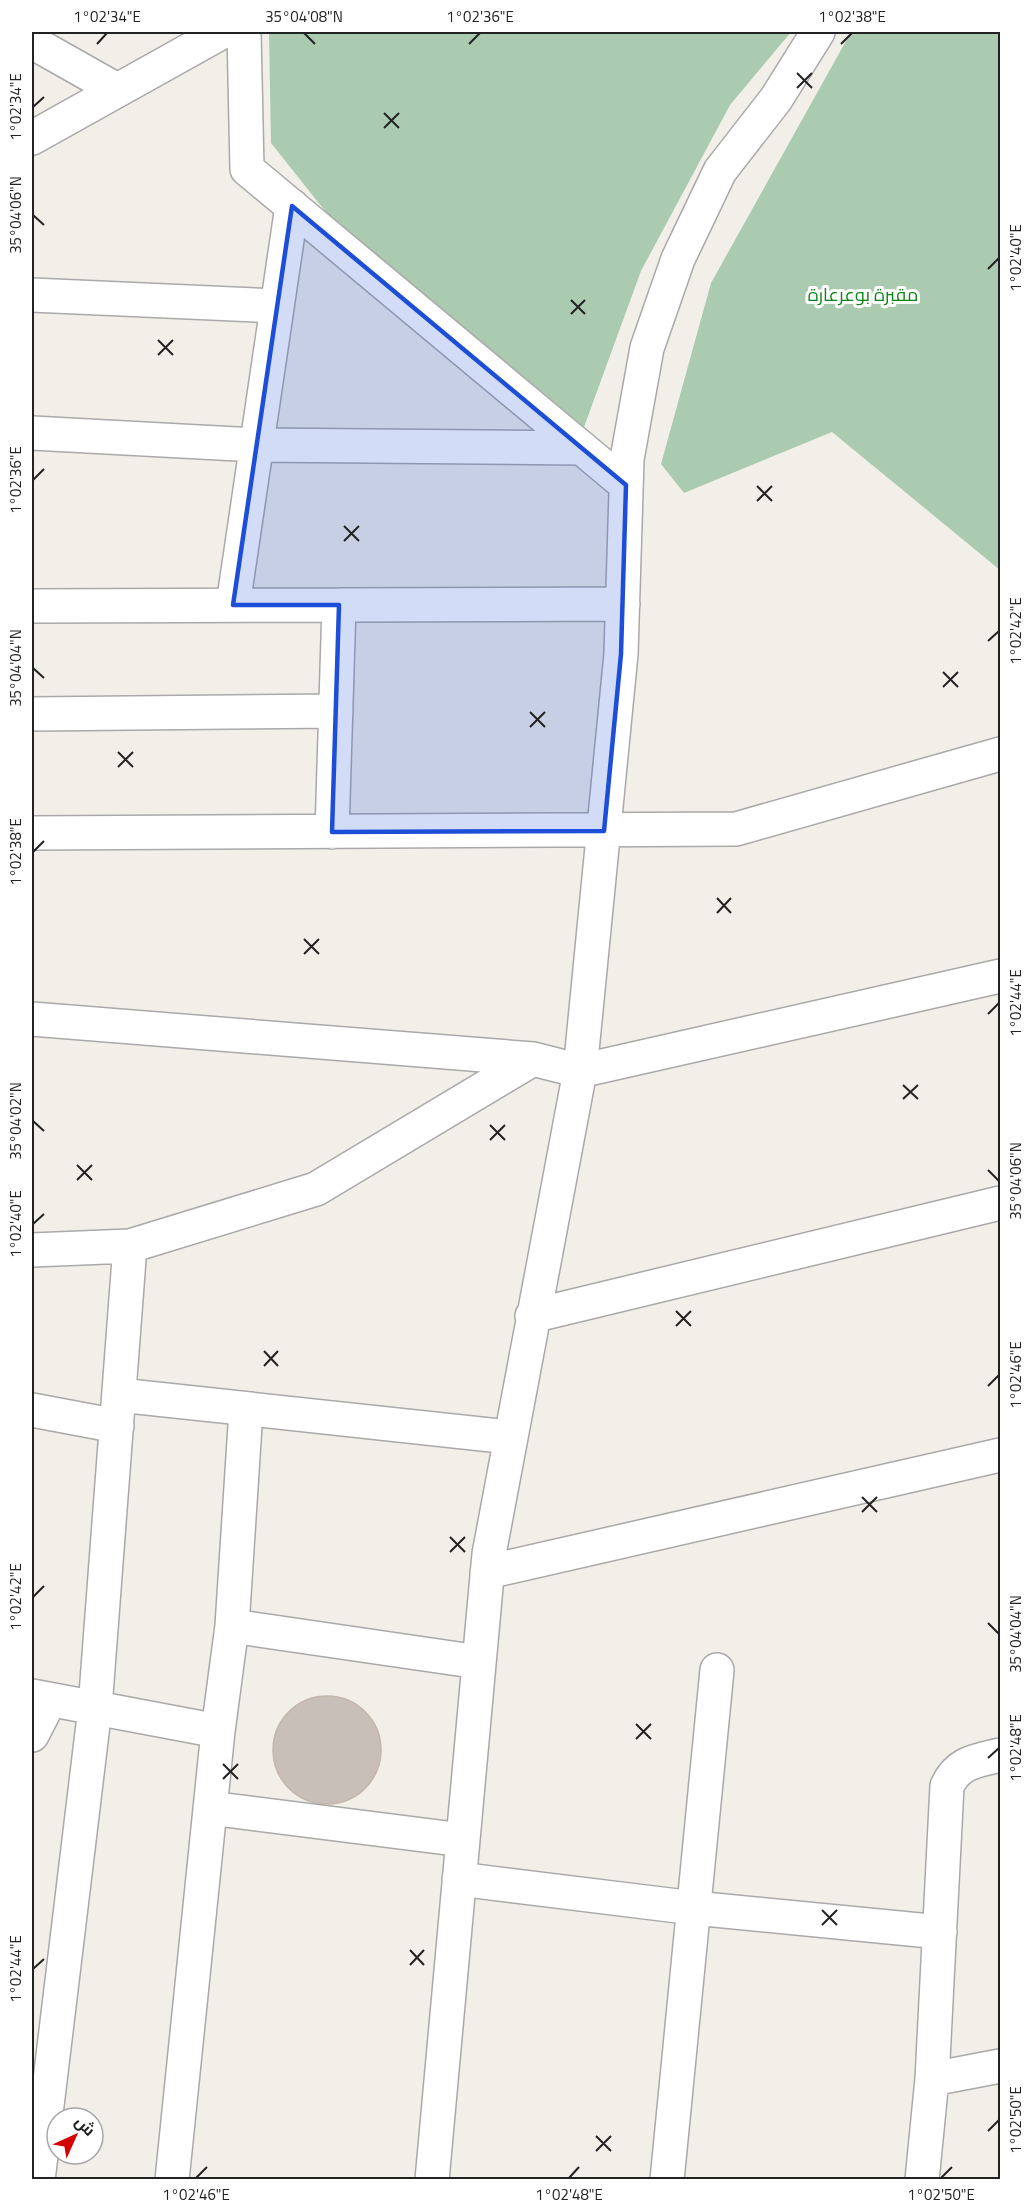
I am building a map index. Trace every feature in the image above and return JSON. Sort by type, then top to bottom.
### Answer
[{"type":"street","points":[[32,138],[222,32]]},
{"type":"street","points":[[244,32],[247,169],[626,486]]},
{"type":"street","points":[[432,2180],[487,1572],[532,1316],[580,1071],[621,654],[627,459],[647,348],[678,259],[720,171],[776,99],[818,32]]},
{"type":"street","points":[[32,42],[117,90]]},
{"type":"street","points":[[233,605],[292,206]]},
{"type":"street","points":[[32,295],[277,306]]},
{"type":"street","points":[[32,433],[257,445],[582,448]]},
{"type":"street","points":[[32,606],[623,604]]},
{"type":"street","points":[[332,832],[339,605]]},
{"type":"street","points":[[32,714],[336,711]]},
{"type":"street","points":[[32,833],[736,829],[1000,754]]},
{"type":"street","points":[[32,1019],[533,1059],[580,1071],[1000,976]]},
{"type":"street","points":[[32,1250],[130,1246],[316,1189],[533,1059]]},
{"type":"street","points":[[532,1316],[1000,1203]]},
{"type":"street","points":[[38,2180],[43,2027],[95,1708],[130,1246]]},
{"type":"street","points":[[32,1410],[246,1410],[510,1437]]},
{"type":"street","points":[[172,2180],[218,1731],[232,1626],[246,1410]]},
{"type":"street","points":[[487,1572],[1000,1455]]},
{"type":"street","points":[[232,1626],[479,1662]]},
{"type":"street","points":[[667,2180],[717,1670]]},
{"type":"street","points":[[32,1735],[41,1698],[218,1731]]},
{"type":"street","points":[[922,2180],[932,2079],[947,1786],[953,1773],[965,1763],[1000,1755]]},
{"type":"street","points":[[210,1808],[463,1840]]},
{"type":"street","points":[[459,1879],[694,1908],[940,1932]]},
{"type":"street","points":[[932,2079],[1000,2066]]},
{"type":"highlighted area","points":[[292,206],[626,485],[621,654],[604,831],[332,832],[339,605],[233,605]]},
{"type":"green space","points":[[269,32],[791,32],[730,105],[641,271],[584,427],[329,216],[271,143]]},
{"type":"green space","name":"مقبرة بوعرعارة","points":[[851,32],[1000,32],[1000,570],[832,432],[684,493],[661,464],[711,283]]},
{"type":"building","points":[[327,1696],[348,1700],[365,1712],[377,1729],[381,1750],[377,1771],[365,1788],[348,1800],[327,1804],[306,1800],[289,1788],[277,1771],[273,1750],[277,1729],[289,1712],[306,1700]]}]
